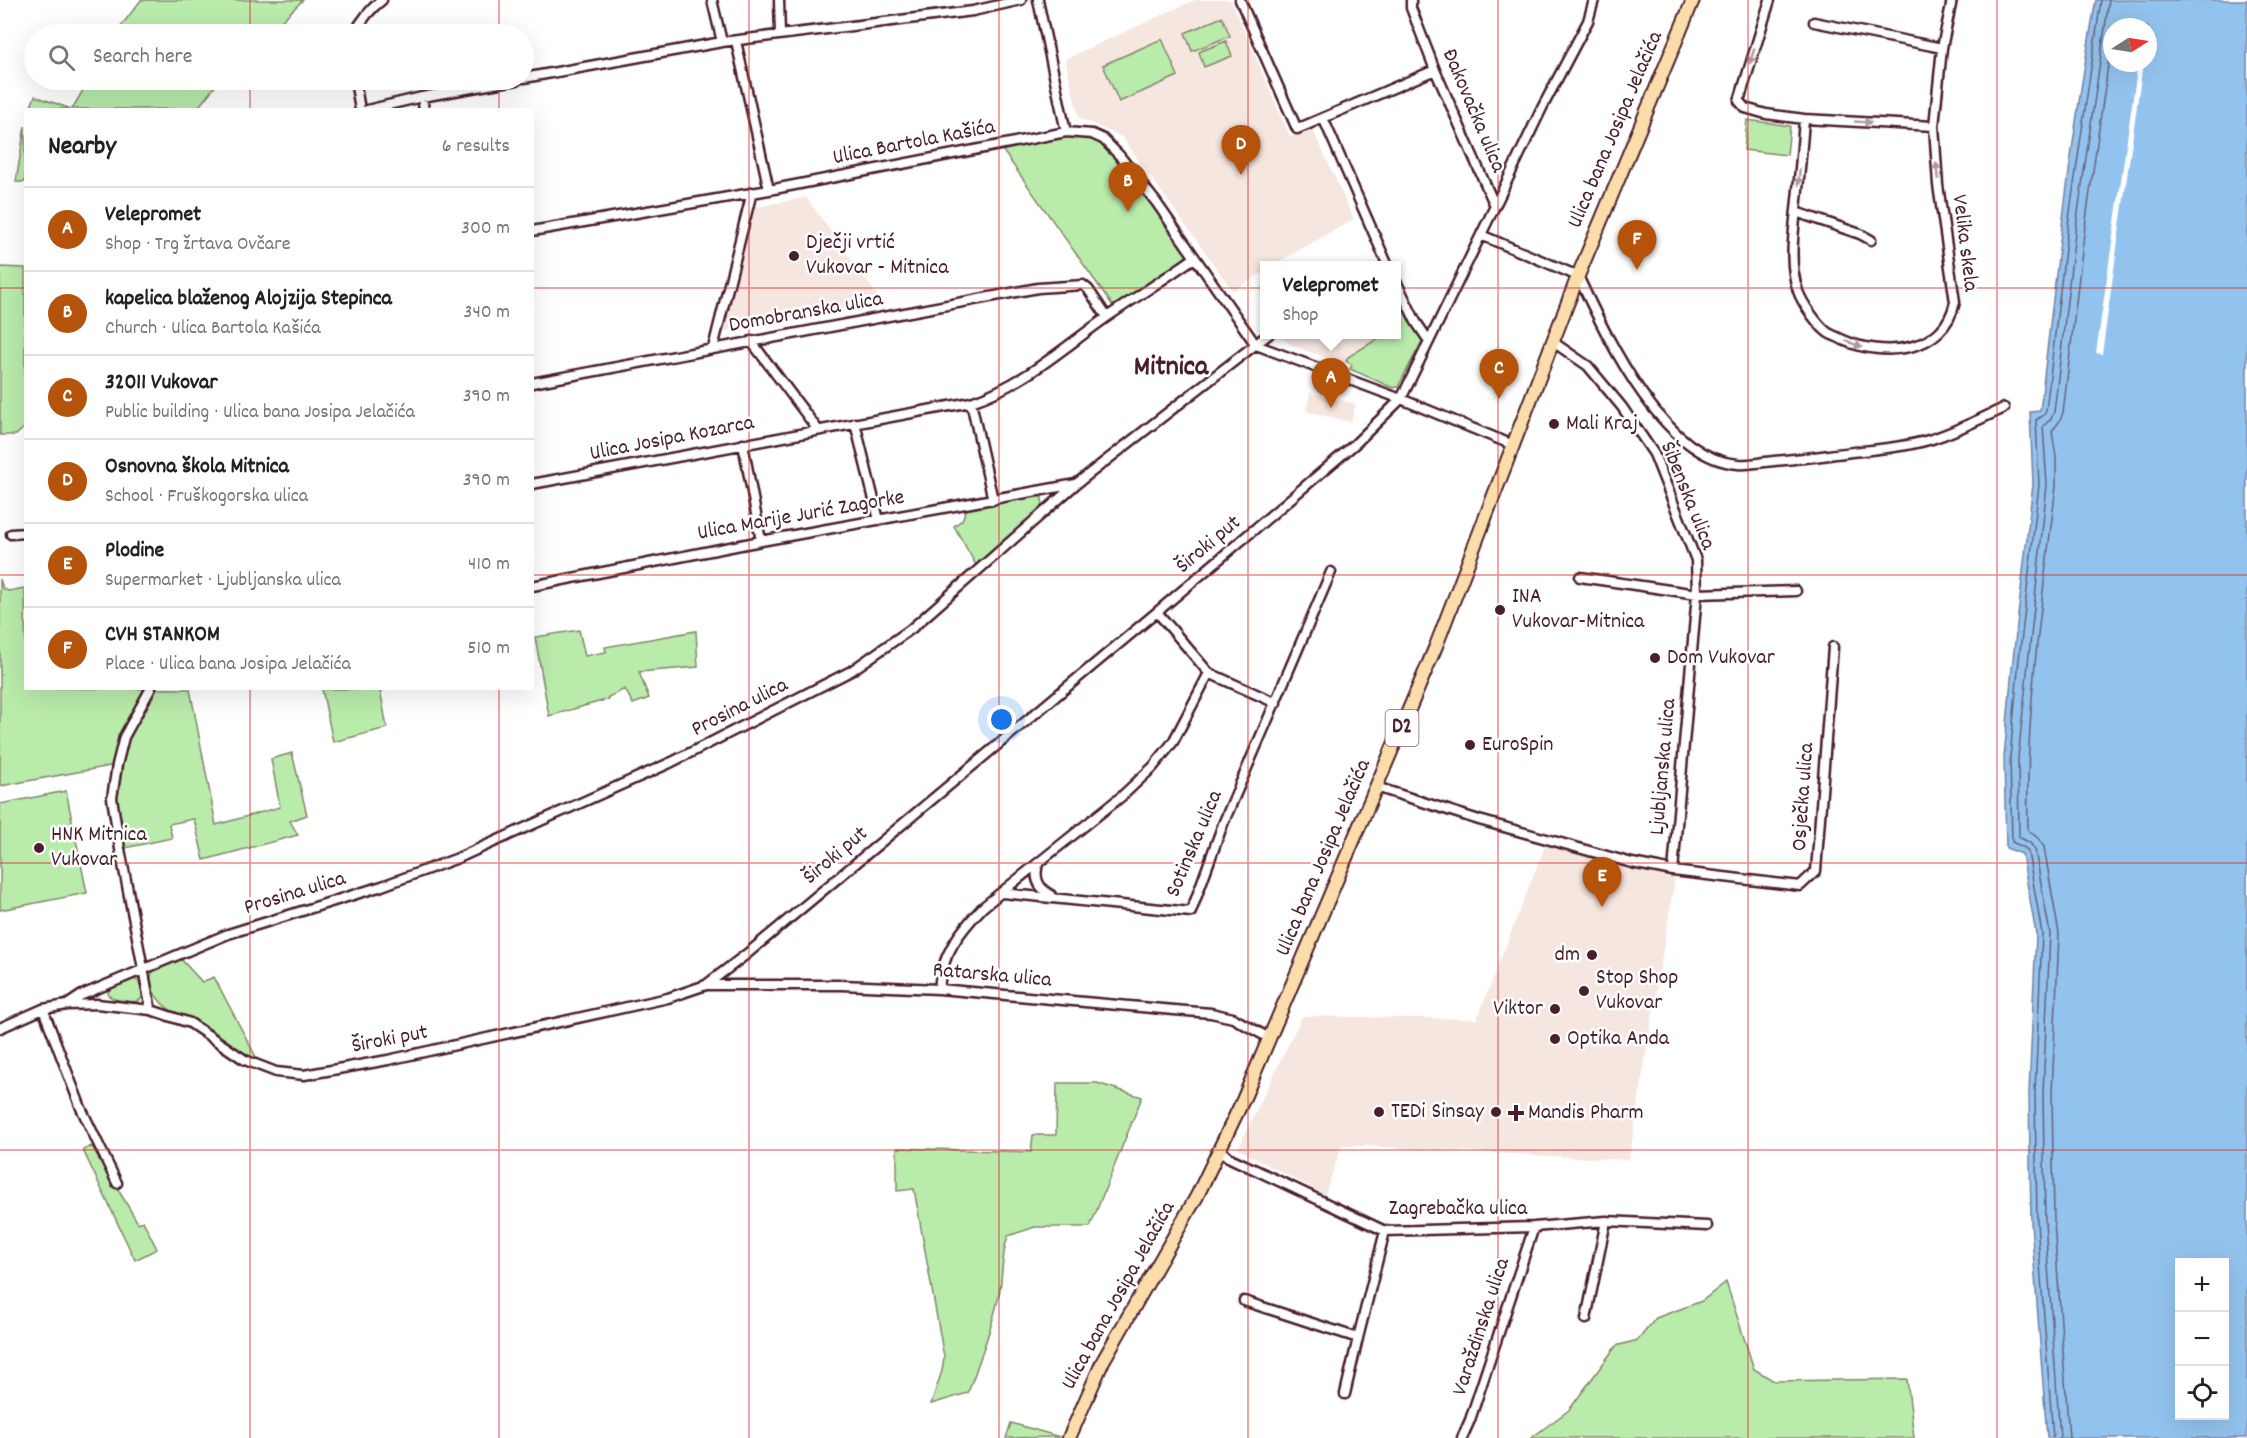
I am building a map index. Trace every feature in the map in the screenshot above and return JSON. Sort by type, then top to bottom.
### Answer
[{"type":"main road","name":"Ulica bana Josipa Jelačića","points":[[1069,1438],[1107,1353],[1221,1150],[1436,646],[1578,276],[1693,0]]},
{"type":"street","points":[[359,24],[382,0]]},
{"type":"street","points":[[712,0],[722,42]]},
{"type":"street","points":[[779,0],[780,34]]},
{"type":"street","points":[[534,76],[722,42],[974,11],[1021,0]]},
{"type":"street","points":[[1038,0],[1066,132]]},
{"type":"street","points":[[1240,0],[1297,129],[1324,120],[1435,70]]},
{"type":"street","name":"Đakovačka ulica","points":[[1411,0],[1411,8],[1435,70],[1495,207],[1429,341]]},
{"type":"street","points":[[1495,207],[1587,21],[1594,0]]},
{"type":"street","points":[[1770,0],[1739,101],[1745,108],[1755,112],[1804,119],[1934,126]]},
{"type":"street","name":"Velika skela","points":[[1804,119],[1791,265],[1798,293],[1806,307],[1827,332],[1860,347],[1896,350],[1928,341],[1951,318],[1954,302],[1938,185],[1934,126],[1941,48],[1952,0]]},
{"type":"street","points":[[1814,22],[1941,48]]},
{"type":"street","points":[[736,41],[769,190]]},
{"type":"street","points":[[357,90],[360,108]]},
{"type":"street","points":[[375,108],[461,90]]},
{"type":"street","points":[[422,97],[424,108]]},
{"type":"street","points":[[1324,120],[1386,261]]},
{"type":"street","name":"Ulica Bartola Kašića","points":[[534,231],[769,190],[1066,132],[1092,134],[1110,145],[1156,202],[1256,345]]},
{"type":"street","points":[[713,348],[752,192]]},
{"type":"street","points":[[1796,212],[1871,240]]},
{"type":"street","points":[[1481,235],[1578,276],[1610,343],[1658,414],[1701,452],[1719,460],[1738,464],[1906,445],[1932,439],[2004,408]]},
{"type":"street","name":"Ulica Josipa Kozarca","points":[[534,484],[971,402],[995,394],[1027,376],[1107,317],[1194,258]]},
{"type":"street","name":"Domobranska ulica","points":[[534,383],[1005,294],[1076,284],[1088,289],[1107,317]]},
{"type":"street","points":[[1401,291],[1416,322],[1429,341]]},
{"type":"street","name":"Prosina ulica","points":[[67,1005],[82,995],[228,934],[382,886],[458,858],[672,762],[851,670],[881,652],[911,629],[1076,484],[1263,339]]},
{"type":"street","points":[[751,341],[818,430]]},
{"type":"street","name":"Široki put","points":[[67,1005],[97,1004],[152,1011],[190,1023],[245,1060],[276,1072],[304,1075],[388,1060],[668,998],[706,985],[756,946],[1157,612],[1356,443],[1401,399],[1429,341]]},
{"type":"street","name":"Šibenska ulica","points":[[1553,342],[1588,366],[1622,407],[1654,454],[1696,560],[1696,594]]},
{"type":"street","points":[[1256,345],[1401,399],[1513,445]]},
{"type":"street","points":[[971,402],[993,500]]},
{"type":"street","points":[[855,423],[879,520]]},
{"type":"street","points":[[743,444],[761,541]]},
{"type":"street","name":"Ulica Marije Jurić Zagorke","points":[[534,586],[761,541],[1076,484]]},
{"type":"street","points":[[11,534],[24,533]]},
{"type":"street","name":"Sotinska ulica","points":[[1002,893],[1191,912],[1223,824],[1331,573]]},
{"type":"street","points":[[1580,577],[1696,594],[1796,591]]},
{"type":"street","name":"Ljubljanska ulica","points":[[1673,871],[1696,594]]},
{"type":"street","points":[[1157,612],[1209,673],[1276,703]]},
{"type":"street","name":"Osječka ulica","points":[[1376,788],[1612,858],[1673,871],[1800,886],[1816,871],[1833,647]]},
{"type":"street","points":[[939,989],[945,957],[968,922],[1122,796],[1164,756],[1190,712],[1209,673]]},
{"type":"street","points":[[150,690],[124,737],[112,798],[152,1011]]},
{"type":"street","points":[[1038,863],[1037,881],[1042,889],[1055,897]]},
{"type":"street","name":"Ratarska ulica","points":[[706,985],[841,985],[939,989],[1211,1013],[1233,1018],[1269,1038]]},
{"type":"street","points":[[0,1028],[43,1010],[67,1005]]},
{"type":"street","points":[[43,1010],[85,1117],[117,1184]]},
{"type":"street","name":"Zagrebačka ulica","points":[[1221,1150],[1228,1157],[1385,1231],[1534,1227],[1606,1221],[1707,1226]]},
{"type":"street","points":[[1586,1319],[1606,1221]]},
{"type":"street","name":"Varaždinska ulica","points":[[1462,1438],[1534,1227]]},
{"type":"street","points":[[1345,1394],[1385,1231]]},
{"type":"street","points":[[1244,1300],[1358,1338]]},
{"type":"shaded area","points":[[1195,0],[1231,0],[1290,137],[1312,128],[1354,219],[1280,261],[1260,261],[1260,274],[1233,291],[1122,137],[1079,118],[1065,59]]},
{"type":"shaded area","name":"Dječji vrtić Vukovar - Mitnica","points":[[806,197],[885,306],[872,304],[722,332],[752,208]]},
{"type":"shaded area","points":[[1283,339],[1377,339],[1348,357],[1345,364],[1293,346]]},
{"type":"shaded area","points":[[1310,393],[1356,404],[1351,422],[1306,411]]},
{"type":"shaded area","points":[[1545,846],[1675,877],[1629,1160],[1342,1145],[1325,1195],[1238,1149],[1302,1016],[1477,1019]]},
{"type":"green space","points":[[141,0],[303,0],[278,24],[123,24]]},
{"type":"green space","points":[[1222,17],[1230,36],[1192,51],[1185,33]]},
{"type":"green space","points":[[1162,39],[1178,76],[1119,102],[1103,65]]},
{"type":"green space","points":[[1226,41],[1232,56],[1204,67],[1199,52]]},
{"type":"green space","points":[[83,90],[212,90],[198,108],[73,108]]},
{"type":"green space","points":[[35,96],[68,108],[30,108]]},
{"type":"green space","points":[[1747,120],[1790,126],[1787,155],[1744,150]]},
{"type":"green space","points":[[24,132],[24,182],[16,182]]},
{"type":"green space","points":[[1074,135],[1102,142],[1117,156],[1187,256],[1115,306],[1001,148]]},
{"type":"green space","points":[[0,267],[24,268],[24,428],[16,435],[0,435]]},
{"type":"green space","points":[[1401,298],[1423,339],[1398,387],[1393,388],[1350,369],[1352,365],[1346,361],[1348,357],[1377,339],[1401,339]]},
{"type":"green space","points":[[1037,495],[1042,498],[1043,506],[976,565],[954,526],[962,520],[966,510]]},
{"type":"green space","points":[[0,579],[3,589],[9,591],[24,588],[24,690],[190,690],[216,825],[280,807],[271,759],[292,753],[307,815],[290,821],[298,835],[204,860],[194,819],[169,824],[172,838],[120,849],[112,798],[116,765],[0,786]]},
{"type":"green space","points":[[579,630],[585,656],[606,652],[605,647],[696,631],[698,667],[639,672],[649,698],[633,704],[625,689],[608,697],[609,699],[549,716],[535,637]]},
{"type":"green space","points":[[322,690],[380,690],[387,728],[333,742]]},
{"type":"green space","name":"HNK Mitnica Vukovar","points":[[66,791],[87,893],[0,910],[0,804]]},
{"type":"green space","points":[[180,958],[202,982],[214,977],[256,1057],[251,1060],[219,1035],[198,1022],[172,1011],[154,993],[150,980],[155,969],[166,962]]},
{"type":"green space","points":[[132,978],[138,981],[140,986],[142,997],[140,1000],[133,1002],[119,1000],[108,995],[109,988]]},
{"type":"green space","points":[[1057,1083],[1097,1083],[1142,1097],[1090,1227],[1035,1227],[1008,1236],[996,1308],[968,1393],[931,1404],[942,1371],[944,1357],[914,1189],[897,1191],[897,1148],[1031,1152],[1033,1135],[1056,1135]]},
{"type":"green space","points":[[92,1146],[138,1223],[143,1221],[157,1249],[135,1260],[83,1150]]},
{"type":"green space","points":[[1726,1282],[1754,1369],[1774,1381],[1907,1379],[1914,1438],[1531,1438],[1569,1410],[1616,1346],[1638,1340],[1656,1318],[1702,1301]]},
{"type":"green space","points":[[1011,1423],[1060,1437],[1006,1438]]},
{"type":"water","points":[[2096,0],[2247,0],[2247,1438],[2047,1438],[2031,1223],[2029,1093],[2036,934],[2022,854],[2006,848],[2004,758],[2033,484],[2030,412],[2040,411],[2079,102]]},
{"type":"pier","points":[[2137,72],[2142,72],[2102,354],[2096,353]]},
{"type":"place","name":"Osnovna škola Mitnica","points":[[1241,175]]},
{"type":"place","name":"kapelica blaženog Alojzija Stepinca","points":[[1128,212]]},
{"type":"place","name":"Dječji vrtić Vukovar - Mitnica","points":[[794,256]]},
{"type":"place","name":"CVH STANKOM","points":[[1637,270]]},
{"type":"place","name":"32011 Vukovar","points":[[1499,399]]},
{"type":"place","name":"Velepromet","points":[[1331,408]]},
{"type":"place","name":"Mali Kraj","points":[[1554,424]]},
{"type":"place","name":"INA Vukovar-Mitnica","points":[[1500,610]]},
{"type":"place","name":"Dom Vukovar","points":[[1655,658]]},
{"type":"place","name":"EuroSpin","points":[[1470,745]]},
{"type":"place","name":"HNK Mitnica Vukovar","points":[[39,848]]},
{"type":"place","name":"Plodine","points":[[1602,907]]},
{"type":"place","name":"dm","points":[[1592,955]]},
{"type":"place","name":"Stop Shop Vukovar","points":[[1584,991]]},
{"type":"place","name":"Viktor","points":[[1555,1009]]},
{"type":"place","name":"Optika Anda","points":[[1555,1039]]},
{"type":"place","name":"TEDi","points":[[1379,1112]]},
{"type":"place","name":"Sinsay","points":[[1496,1112]]},
{"type":"place","name":"Mandis Pharm","points":[[1516,1113]]},
{"type":"district","name":"Mitnica","points":[[1171,369]]}]
